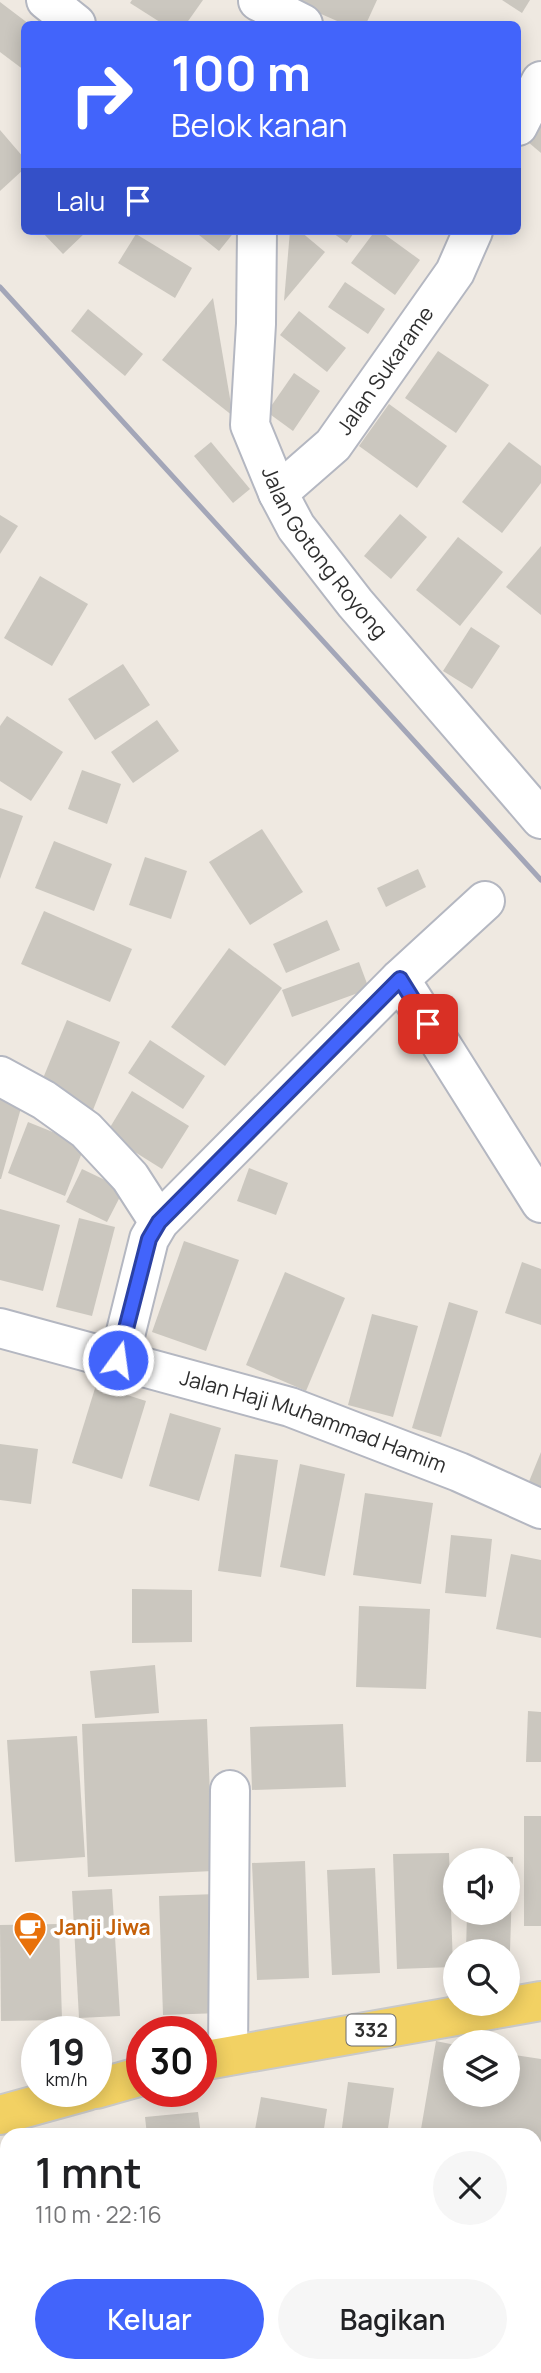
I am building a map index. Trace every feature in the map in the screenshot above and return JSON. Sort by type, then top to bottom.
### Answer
[{"type":"main road","name":"332","points":[[217,2058],[541,2001]]},
{"type":"main road","points":[[0,2115],[29,2107]]},
{"type":"street","points":[[46,0],[72,21]]},
{"type":"street","points":[[258,9],[294,21]]},
{"type":"street","points":[[521,120],[541,81]]},
{"type":"street","name":"Jalan Gotong Royong","points":[[257,235],[256,324],[250,425],[278,493],[296,527],[355,603],[541,819]]},
{"type":"street","name":"Jalan Sukarame","points":[[278,493],[333,445],[456,272],[471,235]]},
{"type":"street","points":[[118,1360],[149,1239],[159,1222],[400,979],[485,901]]},
{"type":"street","points":[[400,979],[541,1203]]},
{"type":"street","points":[[0,1076],[44,1100],[86,1130],[130,1177],[159,1222]]},
{"type":"street","name":"Jalan Haji Muhammad Hamim","points":[[0,1328],[290,1407],[459,1472],[541,1509]]},
{"type":"street","points":[[217,2022],[230,1790]]},
{"type":"building","points":[[132,0],[203,0],[188,21],[158,21],[130,3]]},
{"type":"building","points":[[289,0],[377,0],[367,21],[337,21]]},
{"type":"building","points":[[502,0],[530,0],[522,13]]},
{"type":"building","points":[[0,2],[25,21],[21,21],[21,68],[0,52]]},
{"type":"building","points":[[541,126],[541,153],[528,142]]},
{"type":"building","points":[[0,130],[21,154],[21,172],[0,191]]},
{"type":"building","points":[[45,235],[83,235],[63,254]]},
{"type":"building","points":[[138,235],[192,268],[175,298],[118,263]]},
{"type":"building","points":[[199,235],[232,235],[219,251]]},
{"type":"building","points":[[290,235],[305,235],[325,252],[284,301]]},
{"type":"building","points":[[336,235],[352,235],[347,243]]},
{"type":"building","points":[[372,235],[386,235],[420,260],[395,295],[351,263]]},
{"type":"building","points":[[345,282],[385,309],[368,334],[328,307]]},
{"type":"building","points":[[213,298],[233,416],[162,360]]},
{"type":"building","points":[[88,309],[143,354],[125,376],[71,331]]},
{"type":"building","points":[[299,311],[346,348],[327,372],[280,335]]},
{"type":"building","points":[[438,351],[489,385],[456,433],[405,398]]},
{"type":"building","points":[[294,373],[320,391],[293,431],[267,412]]},
{"type":"building","points":[[389,404],[447,446],[417,488],[359,446]]},
{"type":"building","points":[[211,442],[250,489],[233,503],[194,456]]},
{"type":"building","points":[[509,442],[541,466],[541,483],[502,533],[462,502]]},
{"type":"building","points":[[400,514],[427,537],[391,579],[364,556]]},
{"type":"building","points":[[0,515],[18,526],[0,554]]},
{"type":"building","points":[[458,537],[503,572],[460,626],[416,590]]},
{"type":"building","points":[[541,546],[541,615],[506,587]]},
{"type":"building","points":[[40,576],[88,604],[52,666],[4,638]]},
{"type":"building","points":[[471,627],[500,646],[472,689],[443,671]]},
{"type":"building","points":[[123,664],[150,705],[95,740],[68,699]]},
{"type":"building","points":[[7,716],[63,752],[31,801],[0,781],[0,726]]},
{"type":"building","points":[[157,720],[179,751],[133,783],[111,752]]},
{"type":"building","points":[[82,770],[121,784],[107,824],[68,809]]},
{"type":"building","points":[[0,808],[23,816],[0,879]]},
{"type":"building","points":[[262,829],[303,892],[250,925],[209,862]]},
{"type":"building","points":[[54,841],[112,864],[94,911],[35,888]]},
{"type":"building","points":[[145,857],[187,871],[171,919],[129,905]]},
{"type":"building","points":[[418,869],[426,887],[386,907],[377,888]]},
{"type":"building","points":[[44,911],[132,949],[110,1002],[21,964]]},
{"type":"building","points":[[327,920],[340,950],[286,973],[273,944]]},
{"type":"building","points":[[229,948],[282,988],[225,1066],[171,1027]]},
{"type":"building","points":[[359,962],[369,989],[292,1017],[282,990]]},
{"type":"building","points":[[67,1020],[120,1042],[93,1110],[39,1088]]},
{"type":"building","points":[[150,1040],[205,1076],[183,1109],[128,1073]]},
{"type":"building","points":[[132,1091],[189,1126],[162,1169],[106,1134]]},
{"type":"building","points":[[0,1094],[23,1101],[1,1179],[0,1179]]},
{"type":"building","points":[[28,1122],[85,1145],[65,1196],[8,1173]]},
{"type":"building","points":[[249,1168],[288,1183],[276,1215],[237,1201]]},
{"type":"building","points":[[82,1169],[124,1189],[107,1222],[66,1202]]},
{"type":"building","points":[[0,1209],[60,1225],[43,1291],[0,1280]]},
{"type":"building","points":[[79,1218],[115,1227],[92,1316],[56,1307]]},
{"type":"building","points":[[184,1241],[239,1260],[206,1351],[152,1332]]},
{"type":"building","points":[[522,1262],[541,1269],[541,1325],[505,1313]]},
{"type":"building","points":[[285,1272],[345,1298],[306,1391],[246,1365]]},
{"type":"building","points":[[449,1302],[478,1311],[441,1437],[412,1428]]},
{"type":"building","points":[[372,1314],[418,1326],[393,1417],[348,1405]]},
{"type":"building","points":[[96,1385],[146,1401],[122,1479],[72,1463]]},
{"type":"building","points":[[170,1413],[221,1428],[199,1501],[149,1486]]},
{"type":"building","points":[[0,1444],[38,1449],[31,1504],[0,1500]]},
{"type":"building","points":[[541,1452],[541,1489],[528,1484]]},
{"type":"building","points":[[235,1454],[278,1460],[261,1577],[218,1571]]},
{"type":"building","points":[[300,1464],[345,1474],[325,1576],[280,1567]]},
{"type":"building","points":[[365,1493],[433,1503],[421,1584],[353,1575]]},
{"type":"building","points":[[451,1535],[492,1539],[486,1597],[445,1593]]},
{"type":"building","points":[[511,1554],[541,1560],[541,1638],[496,1629]]},
{"type":"building","points":[[132,1589],[192,1590],[192,1642],[132,1643]]},
{"type":"building","points":[[359,1606],[430,1609],[426,1689],[356,1687]]},
{"type":"building","points":[[155,1665],[159,1713],[95,1718],[90,1671]]},
{"type":"building","points":[[528,1711],[541,1712],[541,1762],[526,1762]]},
{"type":"building","points":[[207,1719],[213,1871],[88,1877],[82,1724]]},
{"type":"building","points":[[343,1724],[346,1787],[252,1790],[250,1727]]},
{"type":"building","points":[[77,1736],[85,1857],[15,1862],[7,1740]]},
{"type":"building","points":[[524,1816],[541,1816],[541,1926],[524,1926]]},
{"type":"building","points":[[443,1853],[443,1925],[452,1925],[452,1939],[443,1939],[443,1967],[397,1969],[393,1854]]},
{"type":"building","points":[[305,1861],[309,1978],[257,1980],[252,1863]]},
{"type":"building","points":[[375,1868],[380,1973],[332,1975],[327,1870]]},
{"type":"building","points":[[112,1889],[120,2016],[79,2016],[72,1891]]},
{"type":"building","points":[[217,1894],[221,2013],[163,2015],[159,1896]]},
{"type":"building","name":"Janji Jiwa","points":[[59,1924],[62,2016],[21,2016],[21,2021],[1,2021],[0,1925]]},
{"type":"building","points":[[467,1925],[511,1925],[510,1939],[466,1939]]},
{"type":"building","points":[[436,2041],[443,2042],[443,2107],[520,2107],[520,2056],[541,2059],[541,2128],[421,2128]]},
{"type":"building","points":[[348,2082],[394,2088],[388,2128],[342,2128]]},
{"type":"building","points":[[261,2097],[327,2109],[324,2128],[255,2128]]},
{"type":"building","points":[[198,2112],[200,2128],[146,2128],[145,2117]]},
{"type":"railway","points":[[0,287],[541,880]]},
{"type":"place","name":"Janji Jiwa","points":[[30,1958]]},
{"type":"route","points":[[118,1360],[149,1239],[159,1222],[400,979],[428,1024]]}]
